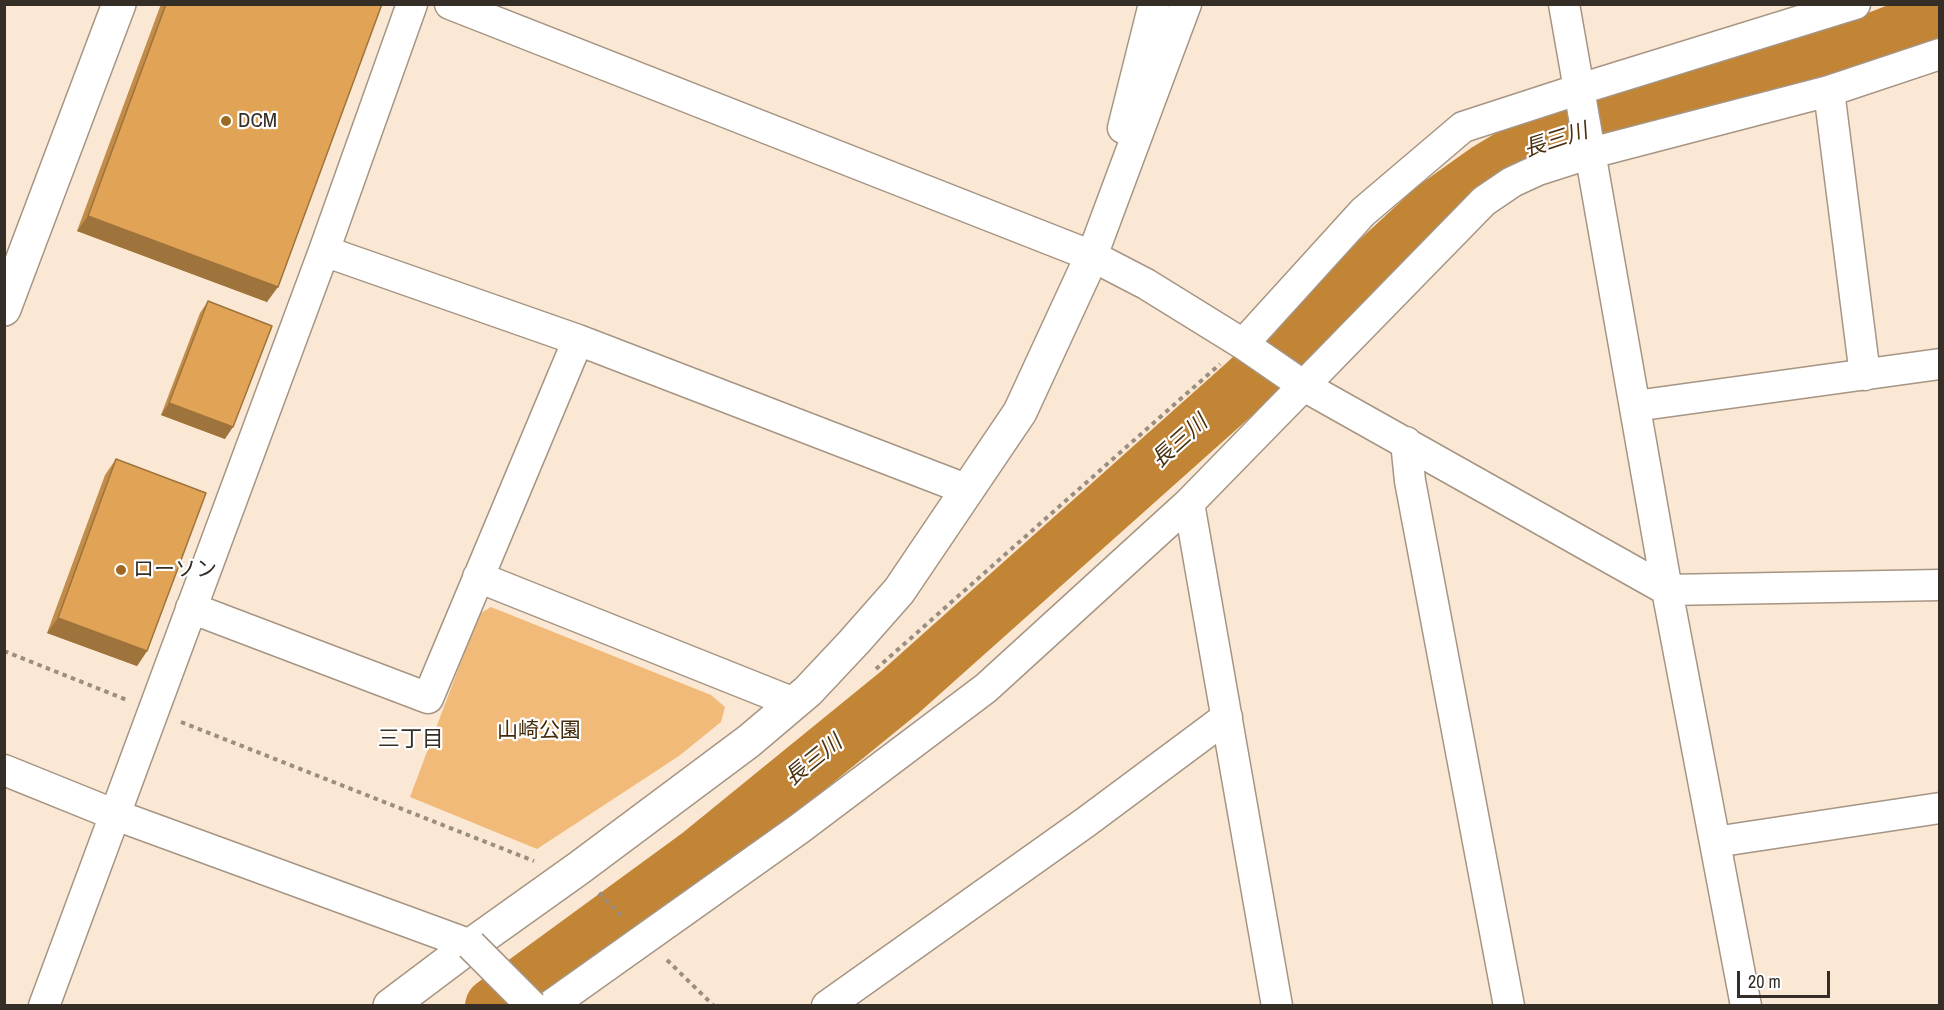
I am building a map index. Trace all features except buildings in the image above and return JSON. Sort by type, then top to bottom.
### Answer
[{"type":"street","points":[[4,309],[119,4]]},
{"type":"street","points":[[44,1005],[113,814],[324,251],[412,4]]},
{"type":"street","points":[[450,4],[1092,256],[1146,284],[1244,344],[1304,386],[1666,590],[1940,585]]},
{"type":"street","points":[[1564,4],[1666,590],[1746,1005]]},
{"type":"street","points":[[1244,344],[1363,212],[1463,127],[1823,10],[1855,4]]},
{"type":"street","points":[[1092,256],[1144,8]]},
{"type":"street","points":[[390,1005],[471,945],[580,881],[808,691],[898,591],[1020,412],[1092,256],[1193,8]]},
{"type":"street","points":[[550,1005],[799,829],[986,688],[1189,504],[1484,201],[1512,182],[1538,170],[1591,153],[1828,91],[1940,54]]},
{"type":"street","points":[[1828,91],[1865,375]]},
{"type":"street","points":[[324,251],[578,340],[968,490]]},
{"type":"street","points":[[191,608],[428,698],[578,340]]},
{"type":"street","points":[[1635,406],[1940,364]]},
{"type":"street","points":[[1406,442],[1412,492],[1509,1005]]},
{"type":"street","points":[[1189,504],[1277,1005]]},
{"type":"street","points":[[478,578],[794,703]]},
{"type":"street","points":[[827,1005],[1086,822],[1227,717]]},
{"type":"street","points":[[4,770],[113,814],[471,945],[532,1005]]},
{"type":"street","points":[[1715,842],[1940,808]]},
{"type":"path","points":[[4,651],[580,881],[646,939],[714,1005]]},
{"type":"green space","name":"山崎公園","points":[[491,607],[711,695],[725,707],[721,722],[679,756],[537,849],[410,797],[479,614]]},
{"type":"waterway","name":"長三川","points":[[493,1006],[701,854],[900,692],[1244,385],[1435,208],[1487,171],[1522,150],[1566,134],[1588,131],[1847,51],[1940,15]]},
{"type":"place","name":"DCM","points":[[226,121]]},
{"type":"place","name":"ローソン","points":[[121,570]]},
{"type":"district","name":"三丁目","points":[[411,740]]}]
